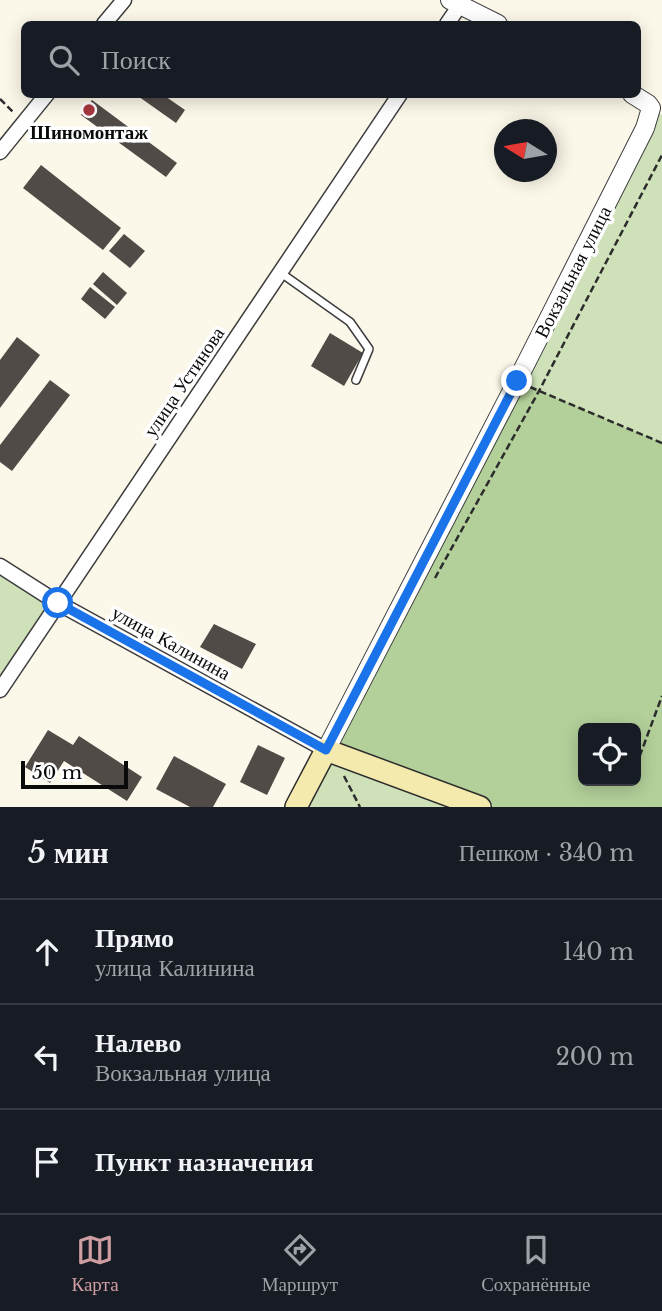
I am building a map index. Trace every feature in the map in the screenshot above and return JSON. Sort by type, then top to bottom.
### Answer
[{"type":"main road","name":"Вокзальная улица","points":[[296,807],[332,752]]},
{"type":"main road","points":[[332,752],[480,807]]},
{"type":"street","points":[[106,21],[124,0]]},
{"type":"street","points":[[448,21],[455,2],[492,21]]},
{"type":"street","points":[[2,147],[44,98]]},
{"type":"street","name":"улица Устинова","points":[[0,690],[397,98]]},
{"type":"street","points":[[638,98],[648,104],[657,104]]},
{"type":"street","name":"Вокзальная улица","points":[[332,752],[657,104]]},
{"type":"street","name":"улица Калинина","points":[[0,566],[58,603],[332,752]]},
{"type":"lane","points":[[281,273],[350,322],[369,349],[356,380]]},
{"type":"path","points":[[0,99],[24,123]]},
{"type":"path","points":[[433,580],[540,391],[662,155]]},
{"type":"path","points":[[517,381],[662,443]]},
{"type":"path","points":[[641,753],[662,696]]},
{"type":"path","points":[[332,752],[360,807]]},
{"type":"green space","points":[[651,108],[662,115],[662,443],[517,381]]},
{"type":"green space","points":[[517,381],[662,443],[662,807],[480,807],[326,750]]},
{"type":"green space","points":[[0,575],[49,606],[0,680]]},
{"type":"green space","points":[[326,750],[480,807],[296,807]]},
{"type":"building","points":[[141,98],[168,98],[185,110],[176,123]]},
{"type":"building","points":[[92,100],[177,163],[166,177],[81,115]]},
{"type":"building","points":[[41,165],[121,228],[103,250],[23,188]]},
{"type":"building","points":[[124,234],[145,251],[130,268],[109,251]]},
{"type":"building","points":[[103,272],[127,293],[117,305],[93,284]]},
{"type":"building","points":[[90,287],[115,307],[105,319],[81,299]]},
{"type":"building","points":[[330,333],[363,353],[344,386],[311,366]]},
{"type":"building","points":[[17,337],[40,355],[0,408],[0,360]]},
{"type":"building","points":[[50,380],[70,395],[12,471],[0,462],[0,445]]},
{"type":"building","points":[[214,624],[256,644],[242,669],[200,647]]},
{"type":"building","points":[[48,730],[73,745],[79,736],[142,777],[127,801],[64,761],[50,783],[25,767]]},
{"type":"building","points":[[258,745],[285,758],[267,795],[240,782]]},
{"type":"building","points":[[174,756],[226,784],[213,807],[190,807],[156,789]]},
{"type":"place","name":"Шиномонтаж","points":[[89,110]]},
{"type":"route","points":[[58,603],[326,750],[517,381]]}]
